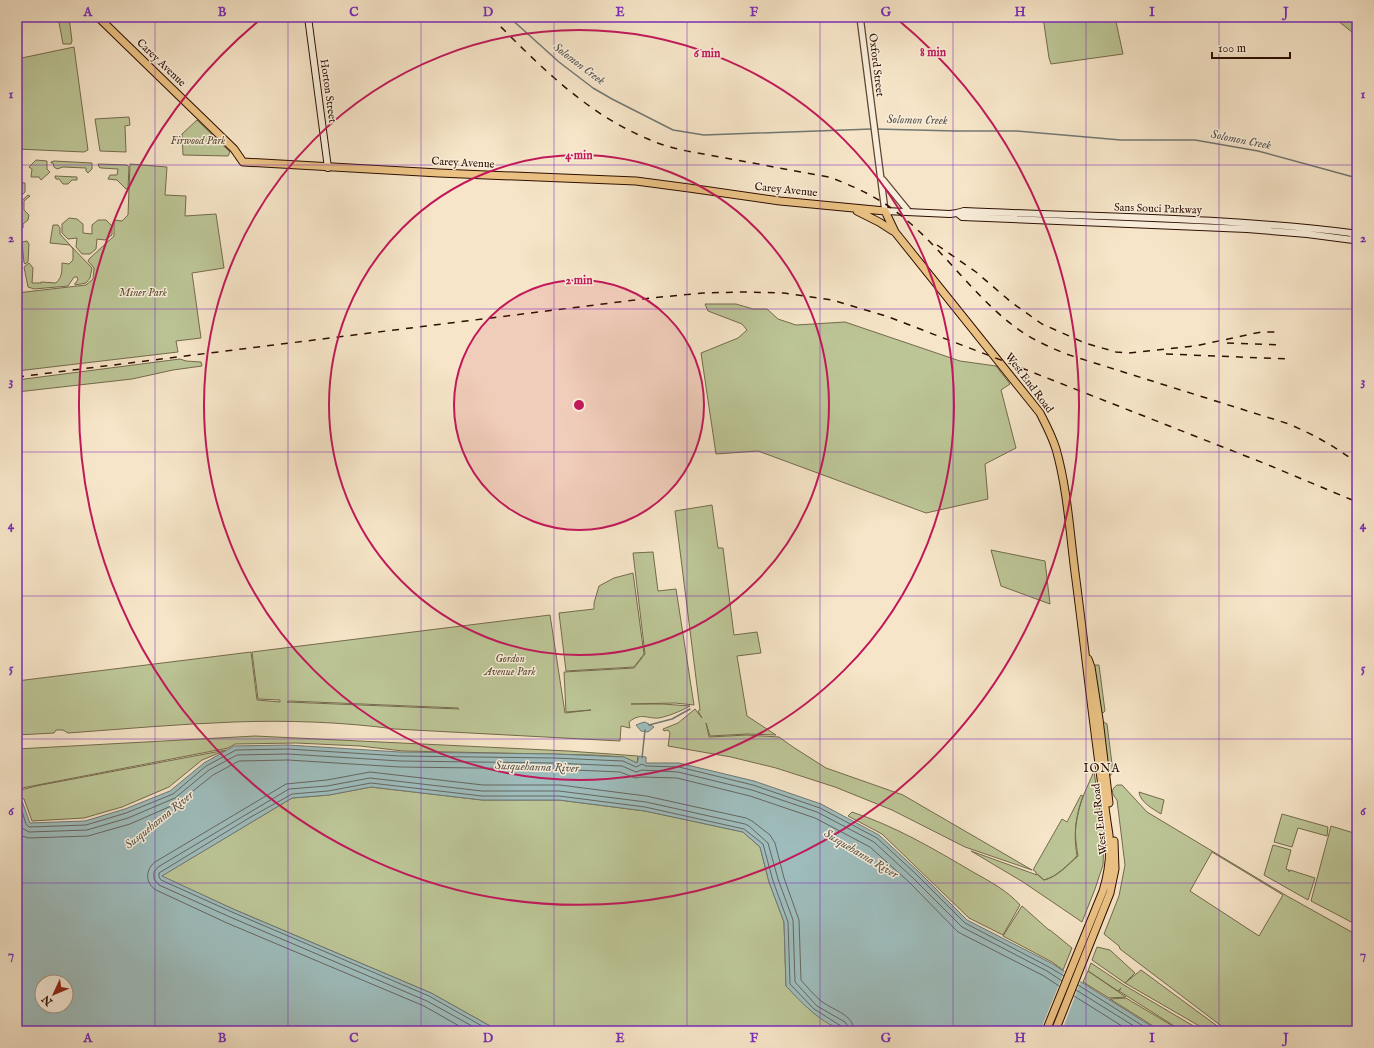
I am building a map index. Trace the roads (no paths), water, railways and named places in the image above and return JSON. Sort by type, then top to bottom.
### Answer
[{"type":"main road","name":"Carey Avenue","points":[[98,17],[234,149],[243,162],[328,168],[636,182],[689,188],[780,202],[844,206],[885,211]]},
{"type":"main road","name":"Horton Street","points":[[308,17],[328,168]]},
{"type":"main road","points":[[844,206],[865,214],[894,232]]},
{"type":"main road","name":"Sans Souci Parkway","points":[[885,211],[957,214],[964,211],[1266,224],[1351,233],[1357,238]]},
{"type":"main road","name":"West End Road","points":[[885,211],[894,232],[1040,413],[1056,448],[1065,497],[1109,835],[1110,856],[1107,879],[1046,1031]]},
{"type":"main road","name":"West End Road","points":[[1055,1031],[1112,886],[1115,869],[1115,856],[1098,711],[1091,667],[1085,649]]},
{"type":"street","name":"Oxford Street","points":[[860,17],[885,211]]},
{"type":"street","points":[[882,179],[909,212]]},
{"type":"water","points":[[645,722],[654,727],[648,732],[641,731],[636,725]]},
{"type":"water","name":"Susquehanna River","points":[[288,745],[400,752],[554,754],[624,757],[637,763],[639,756],[646,757],[646,763],[679,763],[754,781],[821,804],[879,835],[967,920],[1051,963],[1159,1031],[846,1031],[828,1024],[813,1013],[786,986],[784,922],[769,882],[760,847],[743,832],[645,811],[559,800],[482,800],[371,787],[329,795],[292,798],[162,876],[233,909],[431,993],[499,1031],[17,1031],[17,800],[22,801],[30,823],[85,821],[125,809],[170,791],[204,763],[234,746]]},
{"type":"waterway","name":"Solomon Creek","points":[[509,17],[559,62],[593,88],[673,130],[704,135],[872,129]]},
{"type":"waterway","name":"Solomon Creek","points":[[876,129],[1017,131],[1121,140],[1195,140],[1258,151],[1357,178]]},
{"type":"waterway","points":[[649,725],[672,719],[690,709]]},
{"type":"waterway","points":[[642,758],[645,730]]},
{"type":"railway","points":[[491,17],[526,52],[583,101],[604,116],[648,139],[676,149],[829,177],[859,189],[878,199],[896,211],[920,232],[992,308],[1008,322],[1035,340],[1066,354],[1289,424],[1324,441],[1357,463]]},
{"type":"railway","points":[[937,245],[976,272],[1011,302],[1042,324],[1085,343],[1116,352],[1128,353],[1195,346],[1261,332],[1281,332]]},
{"type":"railway","points":[[17,377],[651,298],[703,293],[784,293],[832,300],[886,316],[1266,464],[1357,502]]},
{"type":"railway","points":[[1227,343],[1283,345]]},
{"type":"railway","points":[[1166,354],[1288,359]]},
{"type":"district","name":"IONA","points":[[1102,768]]},
{"type":"park label","name":"Firwood Park","points":[[198,141]]},
{"type":"park label","name":"Miner Park","points":[[143,293]]},
{"type":"park label","name":"Gordon Avenue Park","points":[[510,665]]}]
